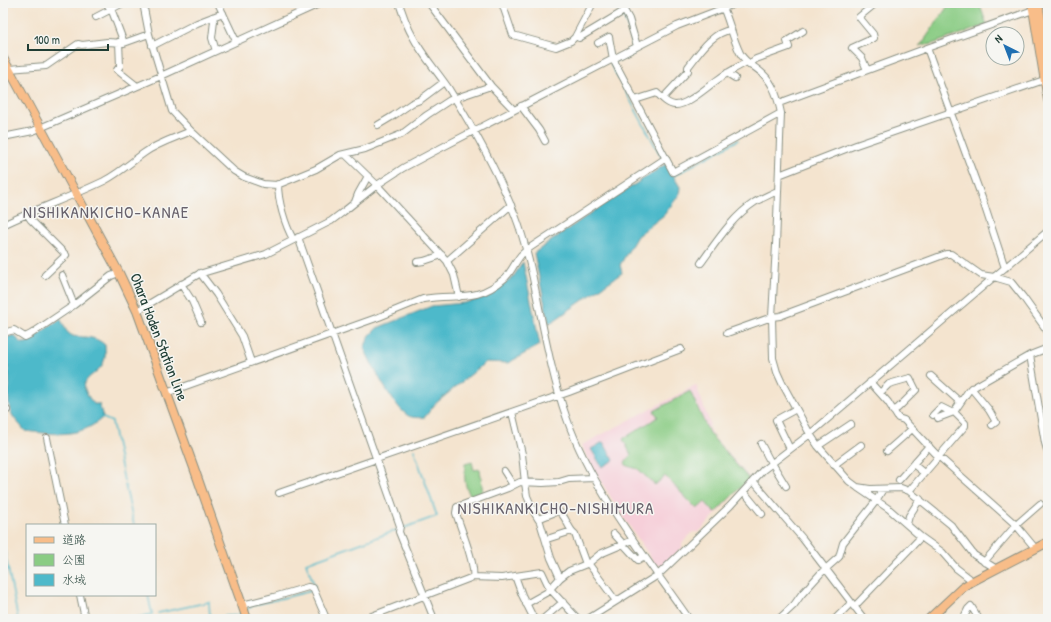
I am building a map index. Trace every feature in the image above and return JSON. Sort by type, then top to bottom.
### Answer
[{"type":"main road","points":[[1034,5],[1048,61]]},
{"type":"main road","points":[[1034,5],[1048,100]]},
{"type":"main road","name":"Ohara Hoden Station Line","points":[[6,65],[119,273],[137,311],[244,612]]},
{"type":"main road","points":[[929,619],[962,588],[971,582],[995,568],[1048,542]]},
{"type":"street","points":[[106,3],[111,9],[122,42],[120,66],[118,70],[137,86]]},
{"type":"street","points":[[96,18],[123,3]]},
{"type":"street","points":[[143,3],[152,46],[172,110],[191,131],[234,171],[244,177],[263,184],[278,184],[298,177],[316,169],[340,155],[365,149],[402,134],[450,100],[491,86]]},
{"type":"street","points":[[218,3],[236,42]]},
{"type":"street","points":[[3,137],[33,131],[161,76],[321,3]]},
{"type":"street","points":[[399,3],[411,35],[455,98],[474,131],[511,205],[526,250],[560,395],[567,419],[577,444],[594,478],[633,540],[689,619]]},
{"type":"street","points":[[429,3],[491,86],[514,110]]},
{"type":"street","points":[[502,3],[513,35],[556,47],[571,41],[576,36],[593,3]]},
{"type":"street","points":[[620,3],[622,12],[629,19],[635,47]]},
{"type":"street","points":[[137,311],[200,273],[266,254],[331,221],[376,185],[403,168],[677,26],[722,5],[737,3]]},
{"type":"street","points":[[867,70],[862,58],[852,48],[874,38],[873,34],[859,17],[876,3]]},
{"type":"street","points":[[722,5],[740,54],[772,84],[781,113],[772,317],[773,358],[782,383],[818,446],[849,481],[889,509],[921,537],[942,552],[956,568],[969,578],[971,582]]},
{"type":"street","points":[[779,103],[927,48],[1034,5]]},
{"type":"street","points":[[576,36],[579,38],[622,12]]},
{"type":"street","points":[[152,46],[197,23],[223,14]]},
{"type":"street","points":[[212,18],[214,21],[212,38],[216,51]]},
{"type":"street","points":[[662,98],[688,71],[688,67],[703,47],[723,32],[731,30]]},
{"type":"street","points":[[635,100],[657,94],[674,105],[682,104],[690,100],[727,73],[751,61],[789,47],[787,41],[803,31]]},
{"type":"street","points":[[6,65],[46,66],[78,44],[122,42],[149,34]]},
{"type":"street","points":[[598,43],[608,37],[613,59],[664,160],[674,172],[781,113]]},
{"type":"street","points":[[927,48],[982,198],[1005,268]]},
{"type":"street","points":[[727,73],[734,78]]},
{"type":"street","points":[[779,175],[856,145],[1044,80]]},
{"type":"street","points":[[378,125],[412,103],[426,96],[444,82]]},
{"type":"street","points":[[521,106],[539,130],[545,141]]},
{"type":"street","points":[[3,225],[76,194],[113,176],[159,144],[191,131]]},
{"type":"street","points":[[345,154],[368,176],[447,261],[454,275],[459,297]]},
{"type":"street","points":[[166,393],[379,317],[423,299],[459,297],[478,294],[496,284],[510,272],[526,250],[664,160]]},
{"type":"street","points":[[355,202],[368,176]]},
{"type":"street","points":[[278,184],[278,191],[286,225],[296,238],[377,459],[400,529],[434,619]]},
{"type":"street","points":[[701,263],[727,228],[739,215],[755,202],[778,192]]},
{"type":"street","points":[[447,261],[511,205]]},
{"type":"street","points":[[27,214],[31,220],[66,255],[45,275]]},
{"type":"street","points":[[588,619],[658,576],[754,482],[762,470],[810,434],[1048,231]]},
{"type":"street","points":[[727,334],[946,254],[951,254],[957,257],[978,273],[994,276],[1010,282],[1023,296],[1048,332]]},
{"type":"street","points":[[418,262],[442,255]]},
{"type":"street","points":[[3,333],[14,330],[25,337],[74,305],[110,276],[119,273]]},
{"type":"street","points":[[200,273],[216,294],[242,336],[251,362]]},
{"type":"street","points":[[62,275],[74,305]]},
{"type":"street","points":[[181,284],[192,301],[201,322]]},
{"type":"street","points":[[935,417],[952,412],[964,395],[972,388],[1030,355],[1048,348]]},
{"type":"street","points":[[279,494],[560,395],[681,349]]},
{"type":"street","points":[[1030,355],[1048,453]]},
{"type":"street","points":[[931,376],[960,402]]},
{"type":"street","points":[[880,393],[889,384],[910,378],[916,390],[898,408],[893,410]]},
{"type":"street","points":[[870,382],[898,418],[904,420],[939,456],[1016,526],[1035,548]]},
{"type":"street","points":[[972,388],[989,410],[996,422],[992,425]]},
{"type":"street","points":[[790,449],[776,420],[796,409]]},
{"type":"street","points":[[512,412],[522,454],[527,496],[547,539],[551,558],[560,578]]},
{"type":"street","points":[[909,490],[965,426],[965,422],[952,412]]},
{"type":"street","points":[[818,446],[851,424]]},
{"type":"street","points":[[887,452],[912,428]]},
{"type":"street","points":[[47,438],[65,524]]},
{"type":"street","points":[[761,444],[786,486]]},
{"type":"street","points":[[834,465],[861,445]]},
{"type":"street","points":[[899,480],[929,446]]},
{"type":"street","points":[[913,464],[924,474]]},
{"type":"street","points":[[504,471],[513,485]]},
{"type":"street","points":[[473,577],[474,573],[456,513],[457,508],[520,482],[543,484],[594,478]]},
{"type":"street","points":[[754,482],[802,539],[864,619]]},
{"type":"street","points":[[857,487],[883,489],[901,488],[909,490],[951,524],[974,555],[995,568]]},
{"type":"street","points":[[779,619],[790,610],[801,595],[821,573],[840,557],[843,543],[876,501],[883,489]]},
{"type":"street","points":[[744,492],[762,514]]},
{"type":"street","points":[[907,524],[920,499]]},
{"type":"street","points":[[984,562],[1016,526],[1040,504]]},
{"type":"street","points":[[538,519],[559,511],[566,520],[572,532],[575,534],[587,564],[616,601]]},
{"type":"street","points":[[547,539],[572,532]]},
{"type":"street","points":[[614,534],[638,560],[644,556]]},
{"type":"street","points":[[835,619],[853,605],[921,537]]},
{"type":"street","points":[[526,604],[550,589],[560,578],[570,571],[587,564],[600,554],[633,540]]},
{"type":"street","points":[[364,619],[473,577],[502,578],[542,572],[550,589],[578,619]]},
{"type":"street","points":[[515,576],[526,604],[534,619]]},
{"type":"street","points":[[244,612],[274,598],[308,587],[314,590],[324,616],[328,619]]},
{"type":"street","points":[[80,596],[85,619]]},
{"type":"street","points":[[543,619],[563,602]]},
{"type":"street","points":[[964,618],[971,606],[979,618]]},
{"type":"street","points":[[964,618],[973,616],[979,618]]},
{"type":"shaded area","points":[[696,385],[710,424],[709,427],[711,434],[750,478],[699,532],[693,532],[682,543],[682,548],[663,566],[655,564],[620,512],[589,462],[582,445]]},
{"type":"green space","points":[[950,3],[979,3],[987,25],[929,45],[926,44],[919,46],[923,42]]},
{"type":"green space","points":[[690,391],[709,433],[749,479],[715,513],[705,502],[697,509],[665,476],[655,485],[638,469],[627,466],[625,463],[631,455],[623,439],[658,417],[654,411]]},
{"type":"green space","points":[[472,462],[474,470],[480,469],[483,494],[473,499],[465,483],[465,464]]},
{"type":"water","points":[[666,164],[680,187],[679,195],[664,215],[637,236],[620,265],[622,273],[549,324],[534,253],[588,215]]},
{"type":"water","points":[[523,262],[540,345],[508,363],[486,362],[435,404],[425,417],[416,418],[407,415],[388,393],[364,348],[370,335],[377,328],[432,306],[464,303],[486,297],[513,277]]},
{"type":"water","points":[[60,319],[70,334],[74,336],[89,337],[100,341],[105,345],[104,361],[101,367],[85,383],[87,395],[94,404],[99,404],[103,417],[85,429],[76,432],[56,434],[25,431],[10,410],[9,376],[3,339],[14,335],[21,343],[26,343]]},
{"type":"water","points":[[603,442],[614,460],[602,467],[591,449]]},
{"type":"waterway","points":[[616,3],[620,10]]},
{"type":"waterway","points":[[622,13],[629,30]]},
{"type":"waterway","points":[[631,36],[633,48]]},
{"type":"waterway","points":[[617,61],[634,53],[633,51]]},
{"type":"waterway","points":[[614,63],[611,65],[662,158]]},
{"type":"waterway","points":[[673,176],[738,140]]},
{"type":"waterway","points":[[101,417],[112,422],[124,481]]},
{"type":"waterway","points":[[401,529],[437,516],[414,450]]},
{"type":"waterway","points":[[125,485],[134,524]]},
{"type":"waterway","points":[[315,587],[306,563],[397,530]]},
{"type":"waterway","points":[[3,543],[18,619]]},
{"type":"waterway","points":[[246,610],[254,605],[311,591]]},
{"type":"waterway","points":[[131,619],[152,614],[148,596]]},
{"type":"waterway","points":[[158,613],[209,602],[210,618]]},
{"type":"waterway","points":[[1032,619],[1048,612]]},
{"type":"waterway","points":[[210,618],[238,615],[241,613]]},
{"type":"district","name":"NISHIKANKICHO-KANAE","points":[[106,212]]},
{"type":"district","name":"NISHIKANKICHO-NISHIMURA","points":[[556,508]]}]
